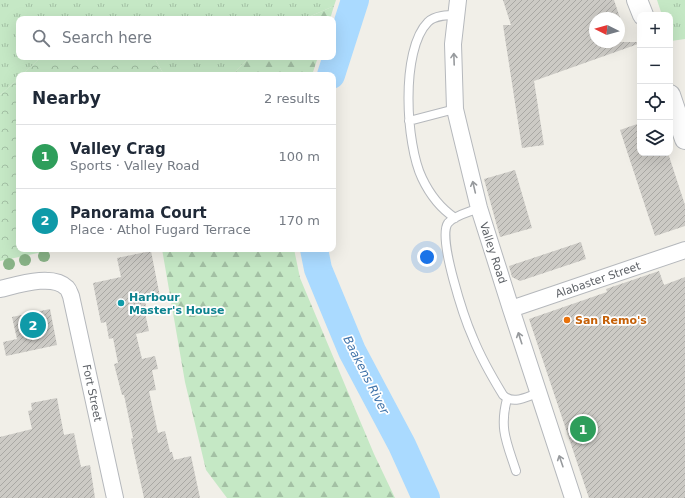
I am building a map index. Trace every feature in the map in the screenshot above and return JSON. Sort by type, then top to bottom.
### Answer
[{"type":"street","points":[[637,0],[641,12]]},
{"type":"street","name":"Valley Road","points":[[458,8],[453,44],[455,109],[479,208],[572,495]]},
{"type":"street","points":[[673,104],[685,139]]},
{"type":"street","name":"Alabaster Street","points":[[511,310],[685,250]]},
{"type":"street","name":"Fort Street","points":[[0,289],[52,281],[62,284],[72,296],[115,498]]},
{"type":"lane","points":[[455,218],[443,210],[432,195],[422,177],[414,148],[409,120],[410,71],[414,47],[419,33],[429,21],[458,8]]},
{"type":"lane","points":[[409,120],[455,109]]},
{"type":"lane","points":[[479,208],[455,218],[448,223],[445,232],[446,248],[454,283],[473,338],[503,395],[507,399],[514,401],[538,393]]},
{"type":"lane","points":[[507,399],[503,413],[504,434],[516,471]]},
{"type":"green space","points":[[0,0],[336,0],[334,6],[311,16],[16,16],[16,60],[38,60],[25,72],[16,72],[16,81],[0,95]]},
{"type":"green space","points":[[657,0],[685,0],[685,39],[673,41],[673,12],[661,12]]},
{"type":"green space","points":[[334,6],[331,16],[311,16]]},
{"type":"green space","points":[[38,60],[156,60],[162,72],[25,72]]},
{"type":"green space","points":[[156,60],[247,60],[235,72],[162,72]]},
{"type":"green space","points":[[247,60],[317,60],[313,72],[235,72]]},
{"type":"green space","points":[[16,81],[16,252],[43,252],[0,261],[0,95]]},
{"type":"green space","points":[[163,252],[295,252],[300,278],[374,454],[395,498],[227,498],[206,470],[185,382]]},
{"type":"building","points":[[503,0],[614,0],[618,12],[589,12],[589,48],[625,48],[625,42],[637,42],[637,44],[534,81],[544,145],[522,148],[503,25],[511,25]]},
{"type":"building","points":[[637,124],[637,156],[669,156],[685,205],[685,226],[655,236],[620,130]]},
{"type":"building","points":[[515,170],[532,228],[500,237],[484,179]]},
{"type":"building","points":[[581,242],[586,259],[520,281],[512,277],[509,266]]},
{"type":"building","points":[[151,252],[160,297],[145,301],[147,312],[145,313],[149,331],[136,334],[142,359],[155,356],[158,369],[152,370],[156,390],[149,391],[158,433],[165,431],[170,452],[172,452],[174,460],[191,456],[200,498],[144,498],[131,439],[133,438],[124,395],[122,395],[114,364],[118,363],[113,338],[109,339],[106,322],[101,323],[93,283],[121,277],[117,258]]},
{"type":"building","points":[[659,271],[664,285],[685,277],[685,498],[589,498],[529,319],[607,292],[606,289]]},
{"type":"building","points":[[50,309],[57,345],[6,356],[3,342],[17,339],[12,317]]},
{"type":"building","points":[[57,398],[64,435],[74,433],[81,467],[90,465],[95,498],[0,498],[0,437],[32,429],[28,411],[32,410],[31,403]]},
{"type":"waterway","name":"Baakens River","points":[[336,59],[355,0]]},
{"type":"waterway","name":"Baakens River","points":[[332,72],[336,60]]},
{"type":"waterway","name":"Baakens River","points":[[315,252],[318,269],[352,351],[402,445],[426,498]]},
{"type":"place","name":"Harbour Master's House","points":[[121,303]]},
{"type":"place","name":"San Remo's","points":[[567,320]]},
{"type":"place","name":"Panorama Court","points":[[33,325]]},
{"type":"place","name":"Valley Crag","points":[[583,429]]}]
